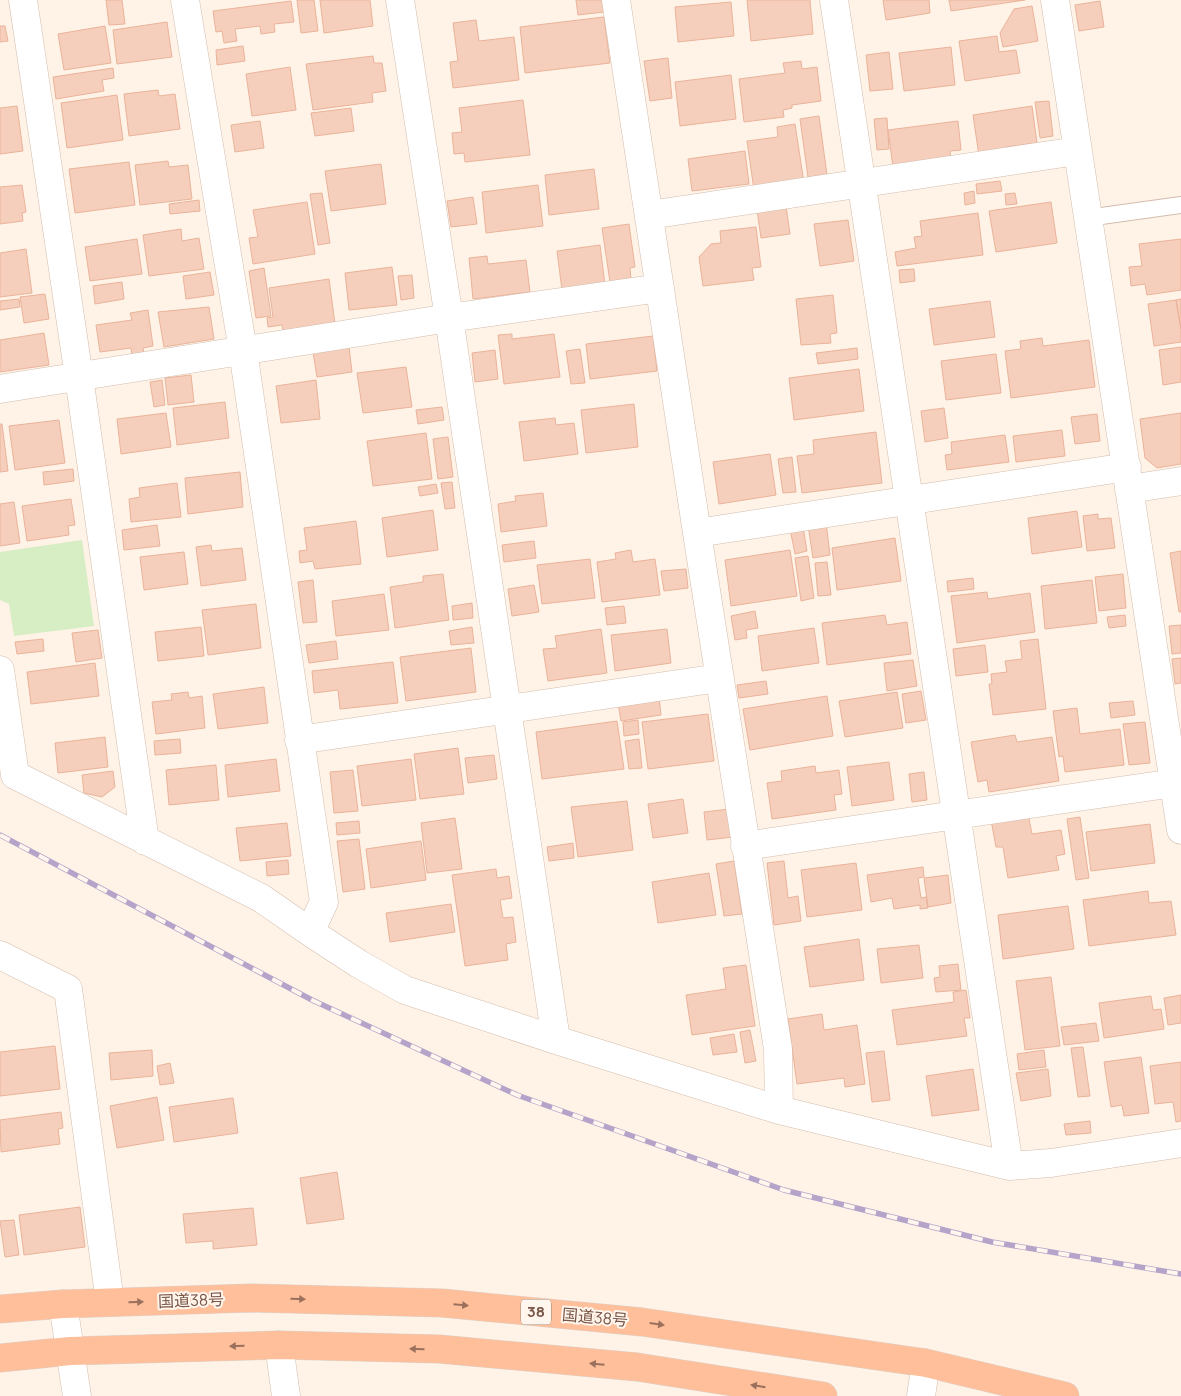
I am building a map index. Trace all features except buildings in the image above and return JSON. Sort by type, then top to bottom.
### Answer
[{"type":"highway","name":"国道38号","points":[[0,1309],[63,1304],[251,1298],[442,1303],[642,1322],[926,1363],[1065,1396]]},
{"type":"highway","points":[[0,1358],[70,1351],[279,1346],[439,1349],[637,1368],[717,1388],[823,1396]]},
{"type":"street","points":[[23,0],[145,841]]},
{"type":"street","points":[[185,0],[243,351],[324,902],[310,932]]},
{"type":"street","points":[[400,0],[556,1040]]},
{"type":"street","points":[[616,0],[719,678],[778,1049],[780,1110]]},
{"type":"street","points":[[834,0],[860,184],[910,500],[1009,1166]]},
{"type":"street","points":[[1055,0],[1181,830]]},
{"type":"street","points":[[649,215],[1077,151]]},
{"type":"street","points":[[0,389],[449,318],[660,288]]},
{"type":"street","points":[[697,534],[910,500],[1128,478],[1181,481]]},
{"type":"street","points":[[0,670],[15,775],[261,898],[359,964],[405,990],[556,1040],[780,1110],[1009,1166],[1051,1163],[1181,1143]]},
{"type":"street","points":[[299,740],[719,678]]},
{"type":"street","points":[[745,846],[1174,783]]},
{"type":"street","points":[[0,956],[68,989],[110,1302]]},
{"type":"street","points":[[63,1304],[77,1396]]},
{"type":"street","points":[[279,1346],[286,1396]]},
{"type":"street","points":[[921,1396],[926,1363]]},
{"type":"lane","points":[[1088,218],[1181,205]]},
{"type":"green space","points":[[82,540],[94,626],[14,636],[9,604],[0,600],[0,552]]},
{"type":"railway","points":[[0,835],[312,1000],[517,1095],[784,1190],[992,1242],[1181,1274]]}]
